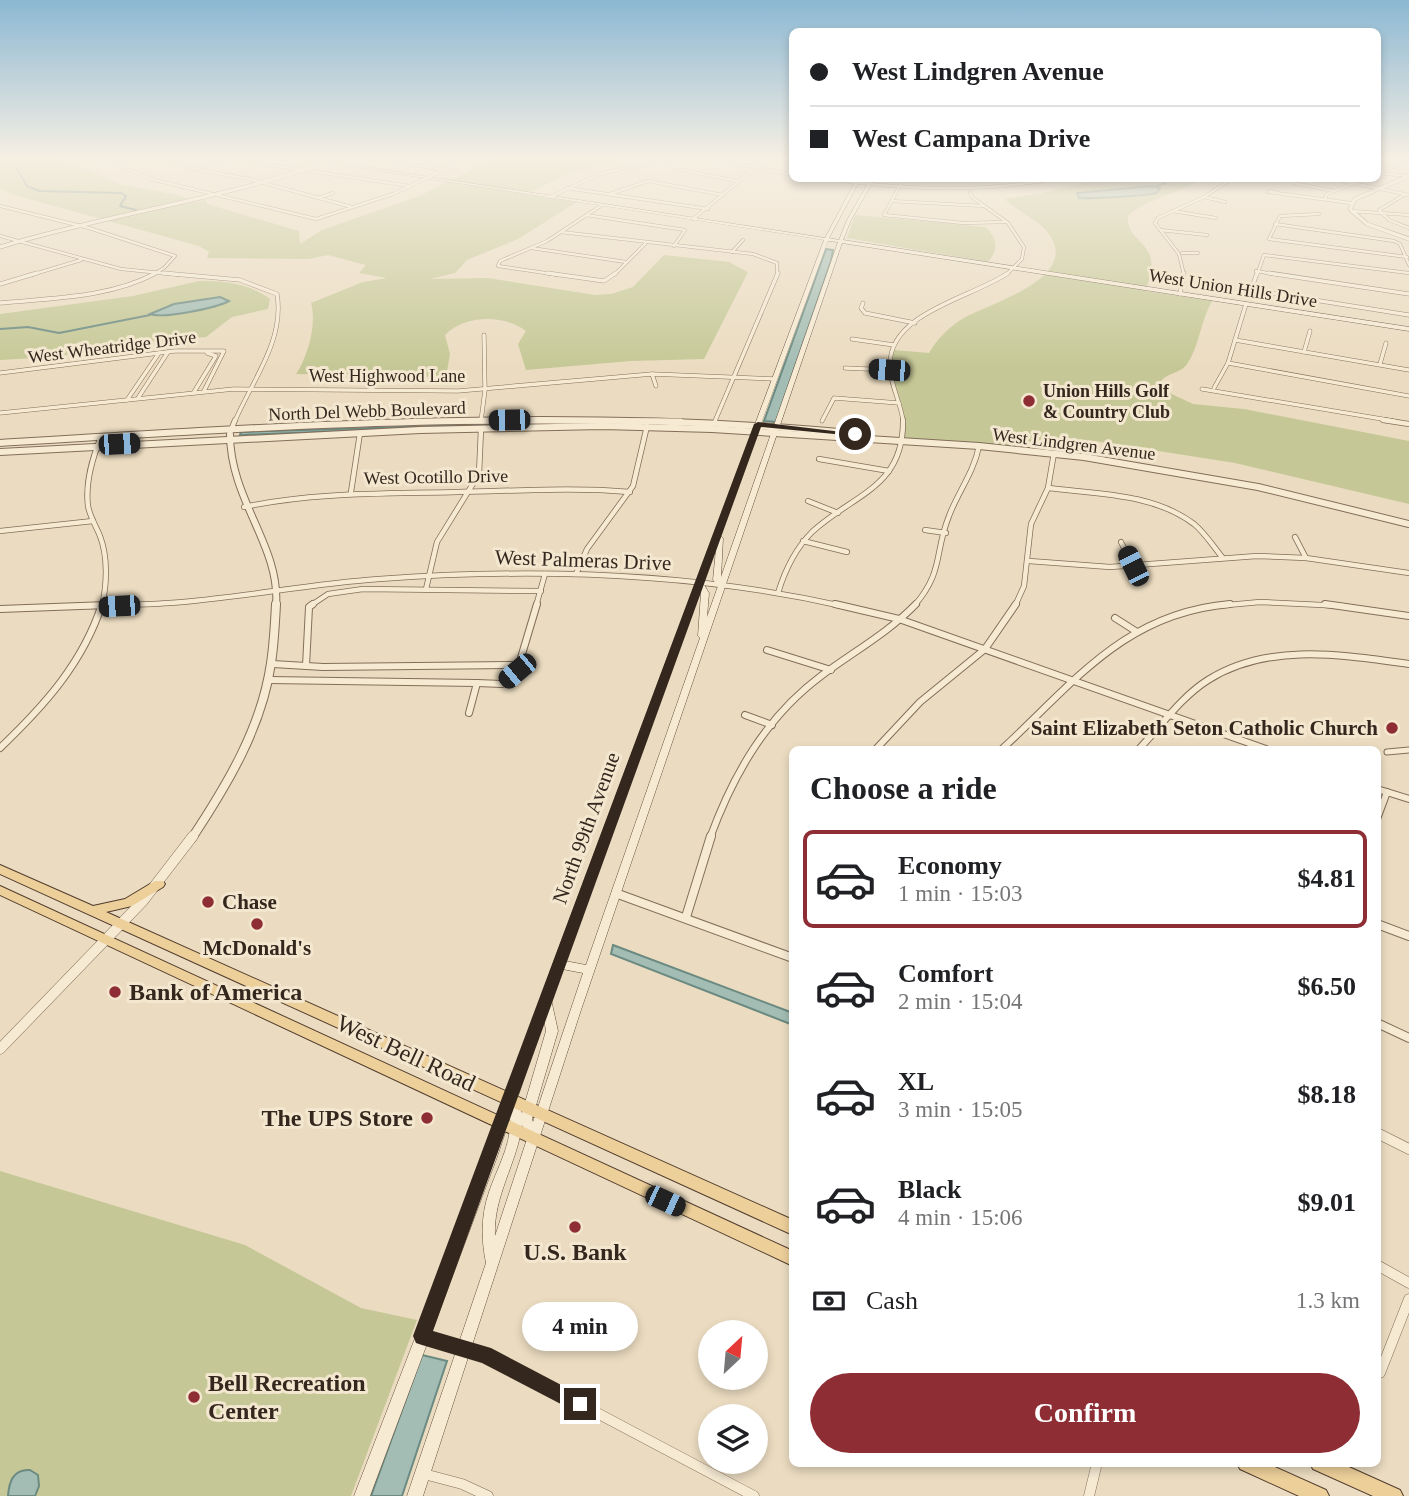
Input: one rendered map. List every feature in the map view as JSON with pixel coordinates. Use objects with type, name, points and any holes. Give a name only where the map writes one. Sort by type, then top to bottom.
[{"type":"main road","name":"West Union Hills Drive","points":[[745,227],[1409,329]]},
{"type":"main road","name":"North 99th Avenue","points":[[362,1496],[422,1336],[508,1128],[510,1099],[546,997],[833,227]]},
{"type":"main road","points":[[415,1496],[534,1139],[528,1126],[618,894],[848,227]]},
{"type":"main road","points":[[720,530],[717,580],[722,586]]},
{"type":"main road","points":[[700,584],[705,593],[702,645]]},
{"type":"main road","name":"West Bell Road","points":[[0,869],[789,1226]]},
{"type":"main road","points":[[89,910],[120,906],[159,884]]},
{"type":"main road","name":"West Bell Road","points":[[0,890],[789,1257]]},
{"type":"main road","points":[[558,964],[590,970]]},
{"type":"main road","points":[[247,1005],[264,988]]},
{"type":"main road","points":[[535,1111],[552,1031],[546,997]]},
{"type":"main road","points":[[492,1265],[487,1231],[508,1128]]},
{"type":"main road","points":[[1255,1467],[1320,1496]]},
{"type":"main road","points":[[1328,1467],[1394,1496]]},
{"type":"street","points":[[0,247],[74,227]]},
{"type":"street","points":[[0,303],[123,287],[172,264],[175,256],[80,227]]},
{"type":"street","points":[[568,227],[531,248],[500,261],[498,266],[604,281],[611,278],[645,244]]},
{"type":"street","points":[[663,227],[684,230],[674,246]]},
{"type":"street","points":[[778,593],[785,568],[803,541],[819,525],[873,489],[889,471],[900,440],[903,421],[889,370],[894,345],[915,323],[939,307],[985,289],[1014,268],[1024,245],[1011,227]]},
{"type":"street","points":[[1158,227],[1182,253],[1186,275],[1180,294]]},
{"type":"street","points":[[1274,227],[1269,239],[1407,257]]},
{"type":"street","points":[[1296,227],[1381,238],[1400,244],[1407,257],[1408,270],[1386,272],[1264,255],[1251,289],[1409,315]]},
{"type":"street","points":[[1374,227],[1409,238]]},
{"type":"street","points":[[1160,230],[1207,235]]},
{"type":"street","points":[[561,232],[645,244],[732,252],[770,258],[779,265],[779,271],[715,421]]},
{"type":"street","points":[[1381,238],[1393,234]]},
{"type":"street","points":[[1387,240],[1393,234]]},
{"type":"street","points":[[0,236],[121,270],[232,279],[266,287],[277,294],[280,301],[272,341],[230,434],[232,474],[264,549],[277,591],[277,642],[273,664],[251,732],[202,824],[159,884],[108,940],[0,1049]]},
{"type":"street","points":[[732,252],[743,240]]},
{"type":"street","points":[[531,248],[626,262]]},
{"type":"street","points":[[1182,253],[1198,253]]},
{"type":"street","points":[[0,284],[83,259]]},
{"type":"street","points":[[1256,271],[1409,294]]},
{"type":"street","points":[[65,288],[65,295]]},
{"type":"street","points":[[863,303],[861,308],[865,313],[915,323]]},
{"type":"street","points":[[1214,388],[1228,363],[1246,304]]},
{"type":"street","points":[[267,322],[277,321]]},
{"type":"street","points":[[1304,352],[1310,331]]},
{"type":"street","points":[[481,421],[485,390],[484,335]]},
{"type":"street","points":[[852,339],[894,345]]},
{"type":"street","points":[[1236,340],[1409,370]]},
{"type":"street","points":[[1380,365],[1386,343]]},
{"type":"street","name":"West Wheatridge Drive","points":[[0,375],[38,375],[158,355],[224,351],[223,358],[204,391]]},
{"type":"street","points":[[138,398],[168,354]]},
{"type":"street","name":"West Wheatridge Drive","points":[[168,354],[216,354],[194,392]]},
{"type":"street","points":[[127,400],[158,355]]},
{"type":"street","points":[[1228,363],[1409,396]]},
{"type":"street","points":[[845,368],[889,370]]},
{"type":"street","points":[[652,374],[656,386]]},
{"type":"street","name":"West Highwood Lane","points":[[0,413],[204,391],[249,389],[372,393],[485,390],[652,374],[775,379]]},
{"type":"street","points":[[1202,388],[1409,424]]},
{"type":"street","points":[[822,421],[834,398],[899,403]]},
{"type":"street","name":"North Del Webb Boulevard","points":[[0,452],[230,434],[481,421],[648,418],[715,421],[776,430]]},
{"type":"street","points":[[576,574],[587,549],[637,478],[647,426]]},
{"type":"street","name":"North Del Webb Boulevard","points":[[0,443],[102,437],[481,429],[647,426],[757,428]]},
{"type":"street","points":[[426,589],[437,542],[470,491],[481,466],[481,429]]},
{"type":"street","name":"West Lindgren Avenue","points":[[776,430],[1054,453],[1242,484],[1409,524]]},
{"type":"street","points":[[351,492],[360,433]]},
{"type":"street","points":[[0,748],[57,688],[92,633],[103,607],[107,574],[103,544],[87,498],[90,461],[102,437]]},
{"type":"street","points":[[686,917],[692,905],[714,822],[744,759],[810,685],[899,619],[926,593],[938,571],[949,514],[971,476],[979,446]]},
{"type":"street","points":[[879,746],[920,702],[985,649],[1014,609],[1024,586],[1029,561],[1031,524],[1048,488],[1054,453]]},
{"type":"street","points":[[819,460],[889,471]]},
{"type":"street","points":[[1240,494],[1242,484]]},
{"type":"street","name":"West Ocotillo Drive","points":[[244,507],[296,497],[351,492],[569,488],[629,492]]},
{"type":"street","points":[[1048,488],[1133,500],[1169,510],[1199,528],[1222,557]]},
{"type":"street","points":[[808,500],[838,513]]},
{"type":"street","points":[[0,531],[93,521]]},
{"type":"street","points":[[925,530],[946,533]]},
{"type":"street","points":[[1295,537],[1306,558]]},
{"type":"street","points":[[803,541],[847,552]]},
{"type":"street","points":[[1121,542],[1133,566]]},
{"type":"street","points":[[1029,561],[1078,566],[1133,566],[1222,557],[1306,558],[1409,573]]},
{"type":"street","points":[[269,680],[502,684],[519,665],[545,574]]},
{"type":"street","name":"West Palmeras Drive","points":[[0,609],[103,607],[431,575],[576,574],[722,586],[778,593],[899,619],[1258,746]]},
{"type":"street","points":[[444,590],[448,575]]},
{"type":"street","points":[[306,666],[309,607],[314,601],[328,594],[363,589],[541,591]]},
{"type":"street","points":[[1005,746],[1119,642],[1137,632],[1189,612],[1244,604],[1339,606],[1409,616]]},
{"type":"street","points":[[1115,618],[1137,632]]},
{"type":"street","points":[[767,650],[831,670]]},
{"type":"street","points":[[1142,746],[1208,680],[1229,668],[1290,654],[1352,656],[1409,664]]},
{"type":"street","points":[[273,664],[519,665]]},
{"type":"street","points":[[469,713],[477,683]]},
{"type":"street","points":[[745,715],[772,725]]},
{"type":"street","points":[[1387,752],[1409,750]]},
{"type":"street","points":[[1381,790],[1409,799]]},
{"type":"street","points":[[1381,808],[1387,792]]},
{"type":"street","points":[[618,894],[789,956]]},
{"type":"street","points":[[1381,926],[1409,936]]},
{"type":"street","points":[[1381,1025],[1409,1038]]},
{"type":"street","points":[[1381,1135],[1409,1149]]},
{"type":"street","points":[[1381,1267],[1409,1283]]},
{"type":"street","points":[[1381,1370],[1409,1299]]},
{"type":"street","points":[[422,1336],[495,1359],[754,1496]]},
{"type":"street","points":[[1089,1496],[1096,1467]]},
{"type":"street","points":[[422,1473],[462,1484],[488,1496]]},
{"type":"green space","points":[[129,227],[285,227],[299,231],[300,244],[331,227],[537,227],[518,239],[467,260],[455,273],[430,279],[488,278],[595,295],[611,294],[633,287],[664,255],[729,262],[748,272],[704,359],[631,361],[526,370],[518,344],[526,331],[507,322],[484,319],[473,320],[453,328],[445,335],[450,354],[446,377],[296,374],[310,340],[313,320],[311,303],[363,282],[387,278],[359,273],[366,265],[328,255],[309,259],[207,258],[209,252],[199,246]]},
{"type":"green space","points":[[851,227],[984,227],[993,236],[995,248],[988,262],[847,238]]},
{"type":"green space","points":[[1129,227],[1144,245],[1151,262],[1145,291],[1212,301],[1191,357],[1184,368],[1163,379],[1160,383],[1163,390],[1193,404],[1244,409],[1409,441],[1409,504],[1235,463],[1088,440],[1084,457],[900,440],[903,417],[889,367],[894,350],[929,353],[939,338],[957,322],[1039,280],[1050,268],[1056,255],[1053,241],[1043,228]]},
{"type":"green space","points":[[199,281],[227,282],[253,289],[270,299],[268,309],[232,317],[206,337],[146,342],[52,357],[0,360],[0,314],[133,296]]},
{"type":"green space","name":"Bell Recreation Center","points":[[0,1171],[245,1245],[361,1308],[417,1320],[351,1496],[0,1496]]},
{"type":"water","points":[[826,249],[833,250],[831,261],[776,422],[764,421]]},
{"type":"water","points":[[220,297],[229,301],[190,312],[150,314],[174,304]]},
{"type":"water","points":[[568,422],[750,425],[445,427],[240,435],[241,432]]},
{"type":"water","points":[[613,945],[789,1011],[789,1023],[611,954]]},
{"type":"water","points":[[422,1355],[447,1361],[402,1496],[371,1496]]},
{"type":"water","points":[[24,1470],[38,1475],[39,1486],[35,1496],[8,1496],[13,1477]]},
{"type":"waterway","points":[[0,329],[28,327],[59,333],[150,315]]},
{"type":"place","name":"Union Hills Golf & Country Club","points":[[1029,401]]},
{"type":"place","name":"Saint Elizabeth Seton Catholic Church","points":[[1392,728]]},
{"type":"place","name":"Chase","points":[[208,902]]},
{"type":"place","name":"McDonald's","points":[[257,924]]},
{"type":"place","name":"Bank of America","points":[[115,992]]},
{"type":"place","name":"The UPS Store","points":[[427,1118]]},
{"type":"place","name":"U.S. Bank","points":[[575,1227]]},
{"type":"place","name":"Bell Recreation Center","points":[[194,1397]]},
{"type":"route","points":[[580,1404],[485,1354],[422,1336],[491,1157],[558,964],[758,424],[855,434]]}]
